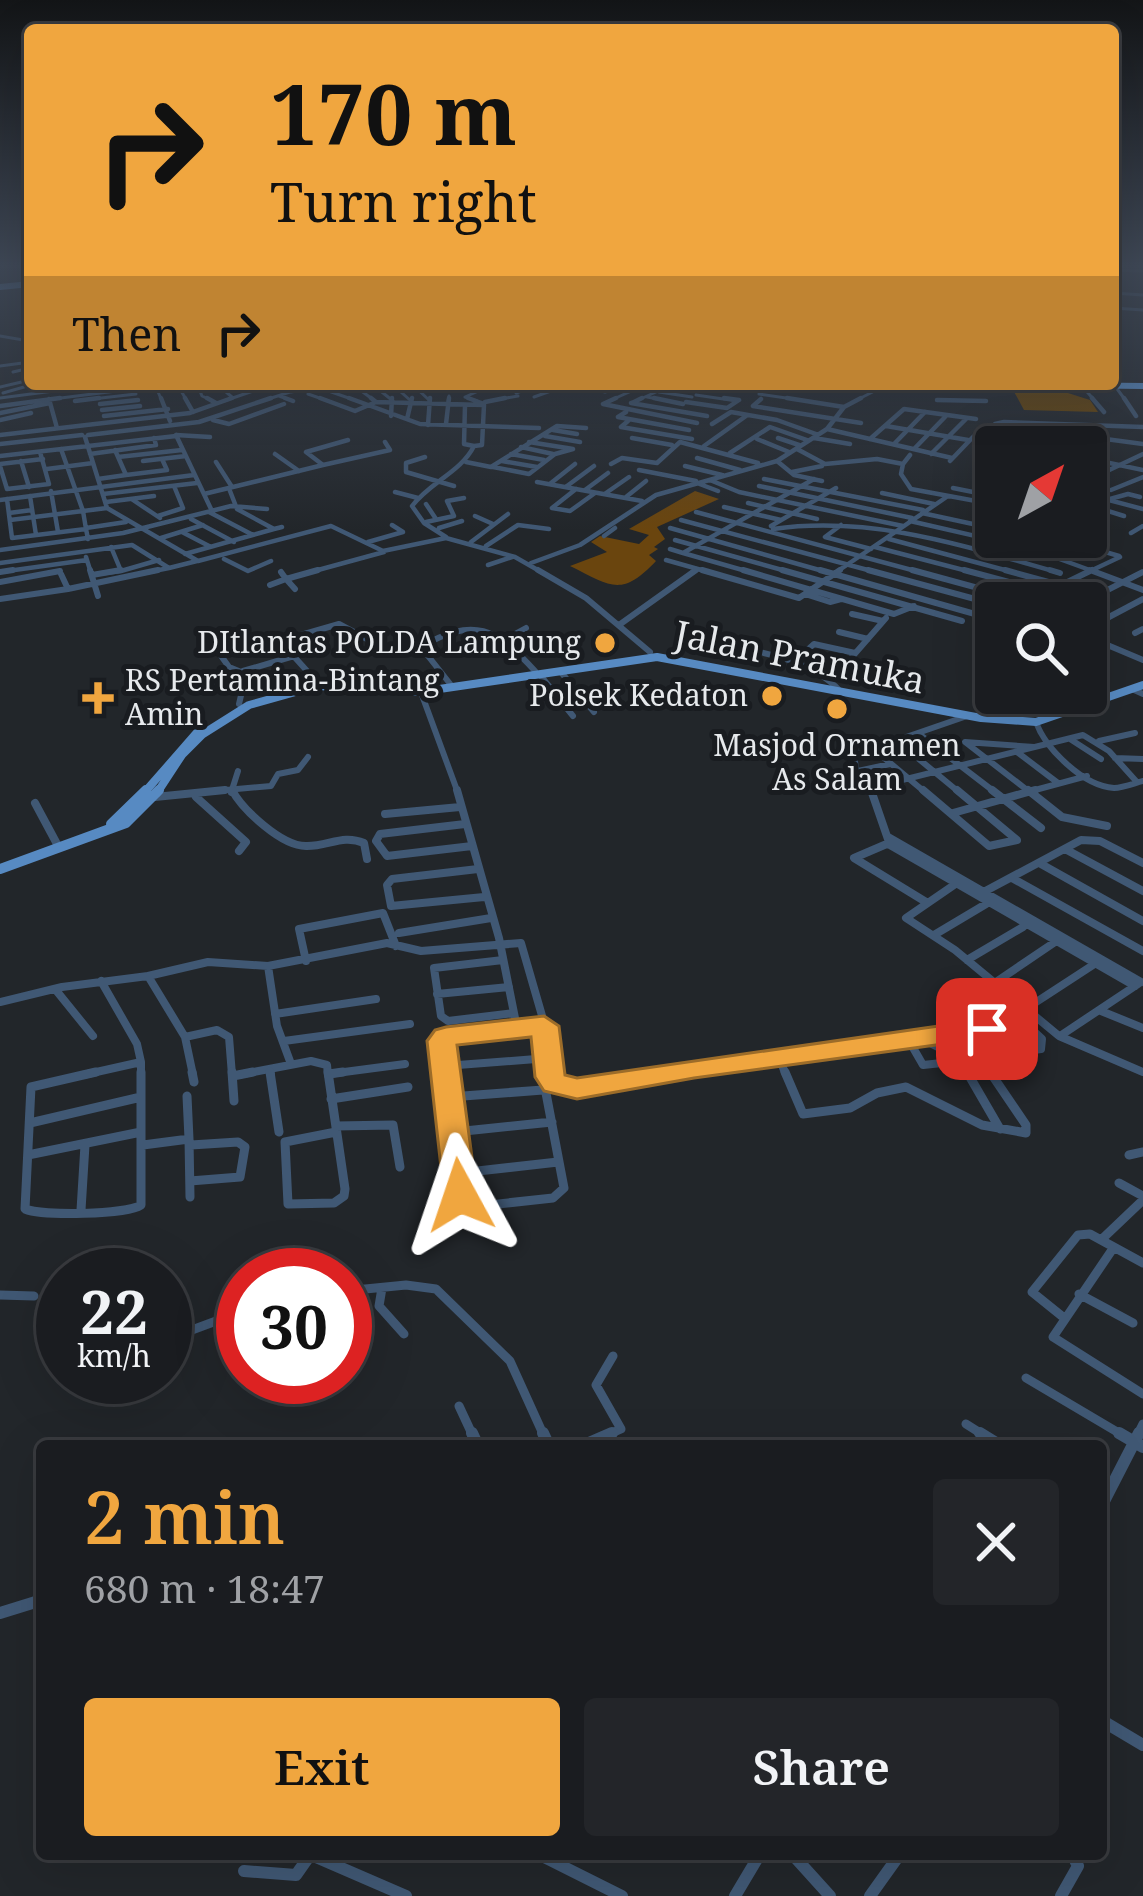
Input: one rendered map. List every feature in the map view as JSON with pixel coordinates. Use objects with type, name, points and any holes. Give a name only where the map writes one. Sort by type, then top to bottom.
[{"type":"main road","name":"Jalan Pramuka","points":[[538,673],[650,652],[1012,718],[1143,682]]},
{"type":"main road","name":"Jalan Pramuka","points":[[0,866],[116,828],[155,797],[195,741],[249,705],[323,685],[419,690],[648,656],[748,670]]},
{"type":"main road","name":"Jalan Pramuka","points":[[0,866],[120,818],[145,795],[188,738],[239,704],[317,682],[419,690],[518,676]]},
{"type":"main road","name":"Jalan Pramuka","points":[[837,686],[964,715],[1036,722],[1143,682]]},
{"type":"street","points":[[13,372],[24,371]]},
{"type":"street","points":[[0,401],[24,375]]},
{"type":"street","points":[[0,401],[24,387],[17,382]]},
{"type":"street","points":[[31,390],[35,392]]},
{"type":"street","points":[[0,401],[44,390]]},
{"type":"street","points":[[100,390],[102,407]]},
{"type":"street","points":[[0,435],[82,425],[102,407],[138,400],[149,390]]},
{"type":"street","points":[[158,390],[210,511],[271,544]]},
{"type":"street","points":[[177,390],[193,412]]},
{"type":"street","points":[[200,390],[217,404]]},
{"type":"street","points":[[220,390],[233,398]]},
{"type":"street","points":[[12,417],[71,393],[102,407],[193,412],[244,390]]},
{"type":"street","points":[[256,390],[293,401]]},
{"type":"street","points":[[0,445],[213,420],[298,390]]},
{"type":"street","points":[[325,390],[428,425],[539,428]]},
{"type":"street","points":[[360,390],[374,400]]},
{"type":"street","points":[[379,390],[393,402]]},
{"type":"street","points":[[399,390],[412,402]]},
{"type":"street","points":[[422,390],[428,394],[428,425]]},
{"type":"street","points":[[481,390],[464,398],[484,404]]},
{"type":"street","points":[[354,401],[448,399],[484,404],[529,390]]},
{"type":"street","points":[[534,397],[553,390]]},
{"type":"street","points":[[632,390],[603,404],[697,423]]},
{"type":"street","points":[[762,390],[759,394],[844,407]]},
{"type":"street","points":[[604,536],[644,502],[777,460],[827,429],[844,407],[877,390]]},
{"type":"street","points":[[937,400],[986,403],[982,390]]},
{"type":"street","points":[[1085,390],[1104,412]]},
{"type":"street","points":[[1117,390],[1134,413],[1143,407]]},
{"type":"street","points":[[619,409],[657,391],[739,400],[730,408],[708,406],[693,395],[645,397]]},
{"type":"street","points":[[71,393],[112,524]]},
{"type":"street","points":[[342,397],[365,393]]},
{"type":"street","points":[[308,394],[355,411],[374,400]]},
{"type":"street","points":[[646,431],[693,395]]},
{"type":"street","points":[[171,426],[204,421],[276,397]]},
{"type":"street","points":[[708,406],[719,397]]},
{"type":"street","points":[[446,424],[448,399]]},
{"type":"street","points":[[761,399],[753,406],[861,422]]},
{"type":"street","points":[[0,401],[50,400]]},
{"type":"street","points":[[50,400],[57,428]]},
{"type":"street","points":[[102,407],[138,400],[169,412]]},
{"type":"street","points":[[102,407],[138,400]]},
{"type":"street","points":[[0,401],[30,410]]},
{"type":"street","points":[[0,401],[16,433]]},
{"type":"street","points":[[392,416],[393,402]]},
{"type":"street","points":[[407,419],[412,402]]},
{"type":"street","points":[[631,403],[707,416]]},
{"type":"street","points":[[185,404],[203,408]]},
{"type":"street","points":[[256,404],[271,409]]},
{"type":"street","points":[[213,420],[228,424],[284,404]]},
{"type":"street","points":[[464,404],[464,444],[474,446],[482,445],[484,404]]},
{"type":"street","points":[[1125,404],[1143,407]]},
{"type":"street","points":[[808,415],[817,406]]},
{"type":"street","points":[[689,430],[719,407]]},
{"type":"street","points":[[869,440],[904,409],[976,418]]},
{"type":"street","points":[[30,410],[35,431]]},
{"type":"street","points":[[627,411],[618,417],[701,433],[675,444],[632,438]]},
{"type":"street","points":[[848,433],[872,411]]},
{"type":"street","points":[[712,424],[729,412],[778,419],[813,438]]},
{"type":"street","points":[[892,445],[926,412]]},
{"type":"street","points":[[703,446],[747,415]]},
{"type":"street","points":[[945,417],[901,474],[909,488],[979,501],[988,495],[953,488]]},
{"type":"street","points":[[931,454],[967,418]]},
{"type":"street","points":[[527,441],[572,449],[555,454],[528,474],[492,472],[527,441],[577,419]]},
{"type":"street","points":[[995,426],[1011,419],[1143,427]]},
{"type":"street","points":[[629,420],[622,427],[691,441],[761,464]]},
{"type":"street","points":[[1021,422],[1023,426]]},
{"type":"street","points":[[885,426],[973,439]]},
{"type":"street","points":[[729,454],[770,427],[850,444]]},
{"type":"street","points":[[554,428],[586,428]]},
{"type":"street","points":[[554,428],[577,434]]},
{"type":"street","points":[[731,428],[795,449]]},
{"type":"street","points":[[827,429],[892,445],[910,457]]},
{"type":"street","points":[[89,450],[141,458],[176,435],[210,437]]},
{"type":"street","points":[[544,436],[580,442]]},
{"type":"street","points":[[778,438],[825,464],[931,454],[951,460],[973,439]]},
{"type":"street","points":[[323,465],[306,451],[348,440]]},
{"type":"street","points":[[635,450],[647,441]]},
{"type":"street","points":[[204,494],[390,450],[385,442]]},
{"type":"street","points":[[1107,443],[1143,444]]},
{"type":"street","points":[[604,455],[655,463],[675,444]]},
{"type":"street","points":[[446,538],[447,534],[424,523],[412,506],[436,480],[466,462],[474,446]]},
{"type":"street","points":[[519,447],[555,454]]},
{"type":"street","points":[[0,464],[61,449],[184,453]]},
{"type":"street","points":[[61,449],[82,511],[84,551],[98,596]]},
{"type":"street","points":[[117,454],[158,449]]},
{"type":"street","points":[[158,449],[183,508],[158,516]]},
{"type":"street","points":[[878,450],[878,459]]},
{"type":"street","points":[[117,454],[126,476],[151,485]]},
{"type":"street","points":[[274,454],[301,472]]},
{"type":"street","points":[[510,454],[547,460]]},
{"type":"street","points":[[1107,476],[1143,454]]},
{"type":"street","points":[[0,464],[41,455]]},
{"type":"street","points":[[41,455],[58,532]]},
{"type":"street","points":[[425,457],[406,463],[410,468],[406,472],[454,486]]},
{"type":"street","points":[[141,458],[158,506],[146,510]]},
{"type":"street","points":[[611,464],[620,458]]},
{"type":"street","points":[[697,458],[741,470]]},
{"type":"street","points":[[682,553],[818,480],[789,471],[777,460]]},
{"type":"street","points":[[21,461],[29,487]]},
{"type":"street","points":[[501,461],[537,467]]},
{"type":"street","points":[[185,554],[278,528],[236,506],[217,462]]},
{"type":"street","points":[[466,462],[494,467]]},
{"type":"street","points":[[1107,462],[1143,473]]},
{"type":"street","points":[[47,469],[93,463]]},
{"type":"street","points":[[0,464],[4,490],[49,484]]},
{"type":"street","points":[[550,484],[575,464]]},
{"type":"street","points":[[566,487],[594,466]]},
{"type":"street","points":[[685,466],[724,475]]},
{"type":"street","points":[[760,482],[822,466]]},
{"type":"street","points":[[639,470],[718,491]]},
{"type":"street","points":[[596,493],[572,511],[552,508],[608,473]]},
{"type":"street","points":[[1111,490],[1143,473]]},
{"type":"street","points":[[105,497],[194,475]]},
{"type":"street","points":[[9,516],[82,511],[126,476]]},
{"type":"street","points":[[605,494],[629,477]]},
{"type":"street","points":[[132,499],[170,478],[198,483]]},
{"type":"street","points":[[708,480],[777,500],[975,538]]},
{"type":"street","points":[[604,507],[646,481]]},
{"type":"street","points":[[537,482],[644,502]]},
{"type":"street","points":[[760,482],[833,490],[975,524]]},
{"type":"street","points":[[760,482],[848,505],[928,537],[975,548]]},
{"type":"street","points":[[15,548],[4,499],[76,490],[132,499],[170,524]]},
{"type":"street","points":[[769,529],[833,490]]},
{"type":"street","points":[[395,492],[418,499]]},
{"type":"street","points":[[882,493],[936,504]]},
{"type":"street","points":[[1109,500],[1128,494],[1142,497]]},
{"type":"street","points":[[30,496],[36,535]]},
{"type":"street","points":[[665,560],[791,597],[837,573],[948,496]]},
{"type":"street","points":[[105,497],[130,522],[198,561]]},
{"type":"street","points":[[1124,503],[1142,497]]},
{"type":"street","points":[[424,523],[454,516],[447,501],[464,498]]},
{"type":"street","points":[[848,505],[862,498]]},
{"type":"street","points":[[1109,500],[1141,508]]},
{"type":"street","points":[[748,503],[840,524]]},
{"type":"street","points":[[0,550],[145,531],[236,506],[254,504],[267,509]]},
{"type":"street","points":[[426,504],[436,519]]},
{"type":"street","points":[[724,508],[795,524]]},
{"type":"street","points":[[1116,521],[1141,508]]},
{"type":"street","points":[[1107,511],[1124,516]]},
{"type":"street","points":[[696,512],[974,586]]},
{"type":"street","points":[[470,542],[508,514]]},
{"type":"street","points":[[190,518],[234,542]]},
{"type":"street","points":[[478,518],[493,524]]},
{"type":"street","points":[[681,520],[975,599]]},
{"type":"street","points":[[437,529],[462,521]]},
{"type":"street","points":[[0,539],[130,522]]},
{"type":"street","points":[[619,626],[698,569],[769,529],[795,524],[906,525]]},
{"type":"street","points":[[840,524],[825,537],[1008,582]]},
{"type":"street","points":[[159,538],[203,525]]},
{"type":"street","points":[[366,543],[402,532],[392,525]]},
{"type":"street","points":[[485,546],[518,525],[549,529]]},
{"type":"street","points":[[0,599],[223,558],[331,526],[385,551]]},
{"type":"street","points":[[848,543],[870,526]]},
{"type":"street","points":[[1143,526],[1131,533],[1143,538]]},
{"type":"street","points":[[530,563],[615,528]]},
{"type":"street","points":[[670,528],[975,613]]},
{"type":"street","points":[[182,532],[210,546]]},
{"type":"street","points":[[270,585],[284,576],[385,551],[446,538],[470,542],[530,563],[650,652]]},
{"type":"street","points":[[887,538],[1049,582]]},
{"type":"street","points":[[675,540],[962,621]]},
{"type":"street","points":[[0,562],[132,545],[170,568]]},
{"type":"street","points":[[111,547],[121,571]]},
{"type":"street","points":[[670,549],[898,615],[914,606]]},
{"type":"street","points":[[143,551],[146,564]]},
{"type":"street","points":[[1071,582],[1120,557],[1107,553]]},
{"type":"street","points":[[558,554],[570,561]]},
{"type":"street","points":[[488,565],[513,556]]},
{"type":"street","points":[[223,558],[248,571],[271,561]]},
{"type":"street","points":[[937,613],[1007,558]]},
{"type":"street","points":[[1015,558],[1060,573]]},
{"type":"street","points":[[1055,558],[1143,590]]},
{"type":"street","points":[[1061,560],[1065,558]]},
{"type":"street","points":[[0,572],[87,560]]},
{"type":"street","points":[[92,575],[159,560]]},
{"type":"street","points":[[58,564],[68,589]]},
{"type":"street","points":[[1107,591],[1143,572]]},
{"type":"street","points":[[153,573],[159,579]]},
{"type":"street","points":[[0,582],[61,574]]},
{"type":"street","points":[[284,576],[295,590]]},
{"type":"street","points":[[37,577],[41,593]]},
{"type":"street","points":[[1107,618],[1143,599]]},
{"type":"street","points":[[700,640],[793,664],[837,686],[855,653],[885,619],[852,614]]},
{"type":"street","points":[[317,682],[280,640],[339,624],[367,639]]},
{"type":"street","points":[[451,685],[422,645],[462,628],[506,639],[516,645],[573,716]]},
{"type":"street","points":[[506,639],[526,628]]},
{"type":"street","points":[[839,632],[868,639]]},
{"type":"street","points":[[516,645],[561,638]]},
{"type":"street","points":[[793,664],[814,644],[855,653]]},
{"type":"street","points":[[1107,644],[1143,660]]},
{"type":"street","points":[[1127,652],[1143,646]]},
{"type":"street","points":[[219,653],[248,680],[239,704]]},
{"type":"street","points":[[241,671],[294,656]]},
{"type":"street","points":[[560,670],[594,712]]},
{"type":"street","points":[[1132,689],[1143,694]]},
{"type":"street","points":[[419,690],[446,754],[500,946],[503,960],[508,987],[514,1015],[444,1021],[435,967],[503,960]]},
{"type":"street","points":[[964,715],[855,753],[855,771],[890,840],[986,904],[1138,986]]},
{"type":"street","points":[[1036,722],[1040,746]]},
{"type":"street","points":[[918,733],[1041,828]]},
{"type":"street","points":[[868,790],[1085,734],[1139,781]]},
{"type":"street","points":[[1098,741],[1135,734]]},
{"type":"street","points":[[1069,739],[1101,759]]},
{"type":"street","points":[[871,747],[988,846],[1017,840],[896,740]]},
{"type":"street","points":[[1107,826],[1062,817],[965,742],[1040,746],[1113,788],[1139,781]]},
{"type":"street","points":[[1015,752],[1059,783]]},
{"type":"street","points":[[155,797],[231,793],[274,785],[278,774],[298,770],[308,758]]},
{"type":"street","points":[[1114,758],[1143,759]]},
{"type":"street","points":[[855,771],[891,764]]},
{"type":"street","points":[[231,793],[238,771]]},
{"type":"street","points":[[952,813],[1088,776]]},
{"type":"street","points":[[231,793],[297,845],[355,838],[364,842],[368,860]]},
{"type":"street","points":[[195,796],[220,823],[247,842],[239,851]]},
{"type":"street","points":[[35,803],[57,844]]},
{"type":"street","points":[[386,814],[460,807]]},
{"type":"street","points":[[465,824],[386,833],[376,841],[387,856],[472,845]]},
{"type":"street","points":[[978,895],[1064,849],[1093,839],[1143,863]]},
{"type":"street","points":[[890,840],[1138,986]]},
{"type":"street","points":[[890,840],[854,858],[926,902]]},
{"type":"street","points":[[1064,849],[1143,891]]},
{"type":"street","points":[[1040,863],[1143,921]]},
{"type":"street","points":[[478,869],[390,880],[392,906],[484,897]]},
{"type":"street","points":[[1011,877],[1143,951]]},
{"type":"street","points":[[954,885],[907,918],[967,960],[1059,1036],[1143,1072]]},
{"type":"street","points":[[934,935],[986,904]]},
{"type":"street","points":[[306,961],[299,929],[383,913],[396,947]]},
{"type":"street","points":[[399,933],[491,918]]},
{"type":"street","points":[[967,960],[1024,926]]},
{"type":"street","points":[[992,984],[1057,940]]},
{"type":"street","points":[[0,1002],[208,962],[268,966],[382,944],[421,951],[525,945],[550,1077],[562,1087],[913,1038],[1026,1024],[1044,1045],[923,1065],[913,1038]]},
{"type":"street","points":[[1024,1010],[1093,965]]},
{"type":"street","points":[[268,966],[275,1014],[291,1064]]},
{"type":"street","points":[[148,976],[185,1037],[194,1082]]},
{"type":"street","points":[[101,981],[141,1062],[138,1208],[119,1215],[81,1210],[47,1216],[25,1209],[29,1090],[33,1085],[141,1062]]},
{"type":"street","points":[[1059,1036],[1138,986]]},
{"type":"street","points":[[437,994],[508,987]]},
{"type":"street","points":[[55,988],[93,1036]]},
{"type":"street","points":[[275,1014],[376,999]]},
{"type":"street","points":[[1099,1010],[1143,1028]]},
{"type":"street","points":[[284,1041],[410,1024]]},
{"type":"street","points":[[539,1027],[536,1059],[564,1188],[559,1195],[476,1207],[463,1204],[442,1041],[539,1027]]},
{"type":"street","points":[[185,1037],[212,1030],[226,1033],[234,1101]]},
{"type":"street","points":[[779,1058],[803,1114],[850,1108],[877,1093],[906,1087],[974,1122],[1020,1136],[1026,1133],[1026,1125],[996,1077],[913,1038]]},
{"type":"street","points":[[446,1066],[536,1059]]},
{"type":"street","points":[[233,1076],[320,1060],[327,1065],[329,1074],[331,1099],[336,1129],[344,1196],[334,1203],[289,1204],[284,1142],[336,1129],[393,1125],[400,1166]]},
{"type":"street","points":[[964,1060],[1000,1129]]},
{"type":"street","points":[[329,1074],[405,1064]]},
{"type":"street","points":[[270,1069],[279,1132]]},
{"type":"street","points":[[331,1099],[408,1087]]},
{"type":"street","points":[[450,1097],[543,1090]]},
{"type":"street","points":[[187,1096],[190,1197]]},
{"type":"street","points":[[30,1123],[141,1097]]},
{"type":"street","points":[[455,1132],[552,1122]]},
{"type":"street","points":[[28,1155],[142,1139],[238,1142],[245,1148],[240,1177],[190,1181]]},
{"type":"street","points":[[81,1210],[85,1145]]},
{"type":"street","points":[[1129,1154],[1143,1152]]},
{"type":"street","points":[[460,1173],[558,1162]]},
{"type":"street","points":[[1101,1240],[1143,1198],[1118,1183]]},
{"type":"street","points":[[1063,1317],[1033,1296],[1078,1235],[1101,1240],[1143,1263]]},
{"type":"street","points":[[1114,1247],[1053,1333],[1056,1342],[1143,1394]]},
{"type":"street","points":[[372,1289],[406,1285],[436,1289],[510,1361],[546,1440]]},
{"type":"street","points":[[382,1288],[379,1306],[404,1334]]},
{"type":"street","points":[[1079,1294],[1133,1323]]},
{"type":"street","points":[[0,1295],[34,1296]]},
{"type":"street","points":[[595,1440],[621,1429],[596,1385],[613,1356]]},
{"type":"street","points":[[1026,1378],[1139,1445]]},
{"type":"street","points":[[459,1406],[475,1440]]},
{"type":"street","points":[[966,1424],[991,1440]]},
{"type":"street","points":[[1107,1497],[1139,1445],[1143,1424]]},
{"type":"street","points":[[0,1613],[36,1602]]},
{"type":"street","points":[[1107,1723],[1141,1741]]},
{"type":"street","points":[[244,1871],[296,1875],[306,1860]]},
{"type":"street","points":[[324,1860],[406,1896]]},
{"type":"street","points":[[550,1860],[622,1896]]},
{"type":"street","points":[[735,1896],[756,1860]]},
{"type":"street","points":[[797,1860],[830,1896]]},
{"type":"street","points":[[870,1896],[896,1860]]},
{"type":"street","points":[[1060,1896],[1078,1866],[1075,1860]]},
{"type":"shaded area","points":[[1013,390],[1058,390],[1090,400],[1098,412],[1024,410]]},
{"type":"shaded area","points":[[695,491],[719,499],[657,527],[665,539],[649,555],[656,561],[634,580],[615,585],[570,566],[607,552],[591,542],[600,536],[639,544],[649,535],[629,529]]},
{"type":"place","name":"DItlantas POLDA Lampung","points":[[605,643]]},
{"type":"place","name":"Polsek Kedaton","points":[[772,696]]},
{"type":"place","name":"RS Pertamina-Bintang Amin","points":[[98,698]]},
{"type":"place","name":"Masjod Ornamen As Salam","points":[[837,709]]},
{"type":"route","points":[[460,1195],[442,1041],[452,1035],[544,1026],[550,1077],[554,1084],[577,1088],[694,1067],[987,1029]]}]
